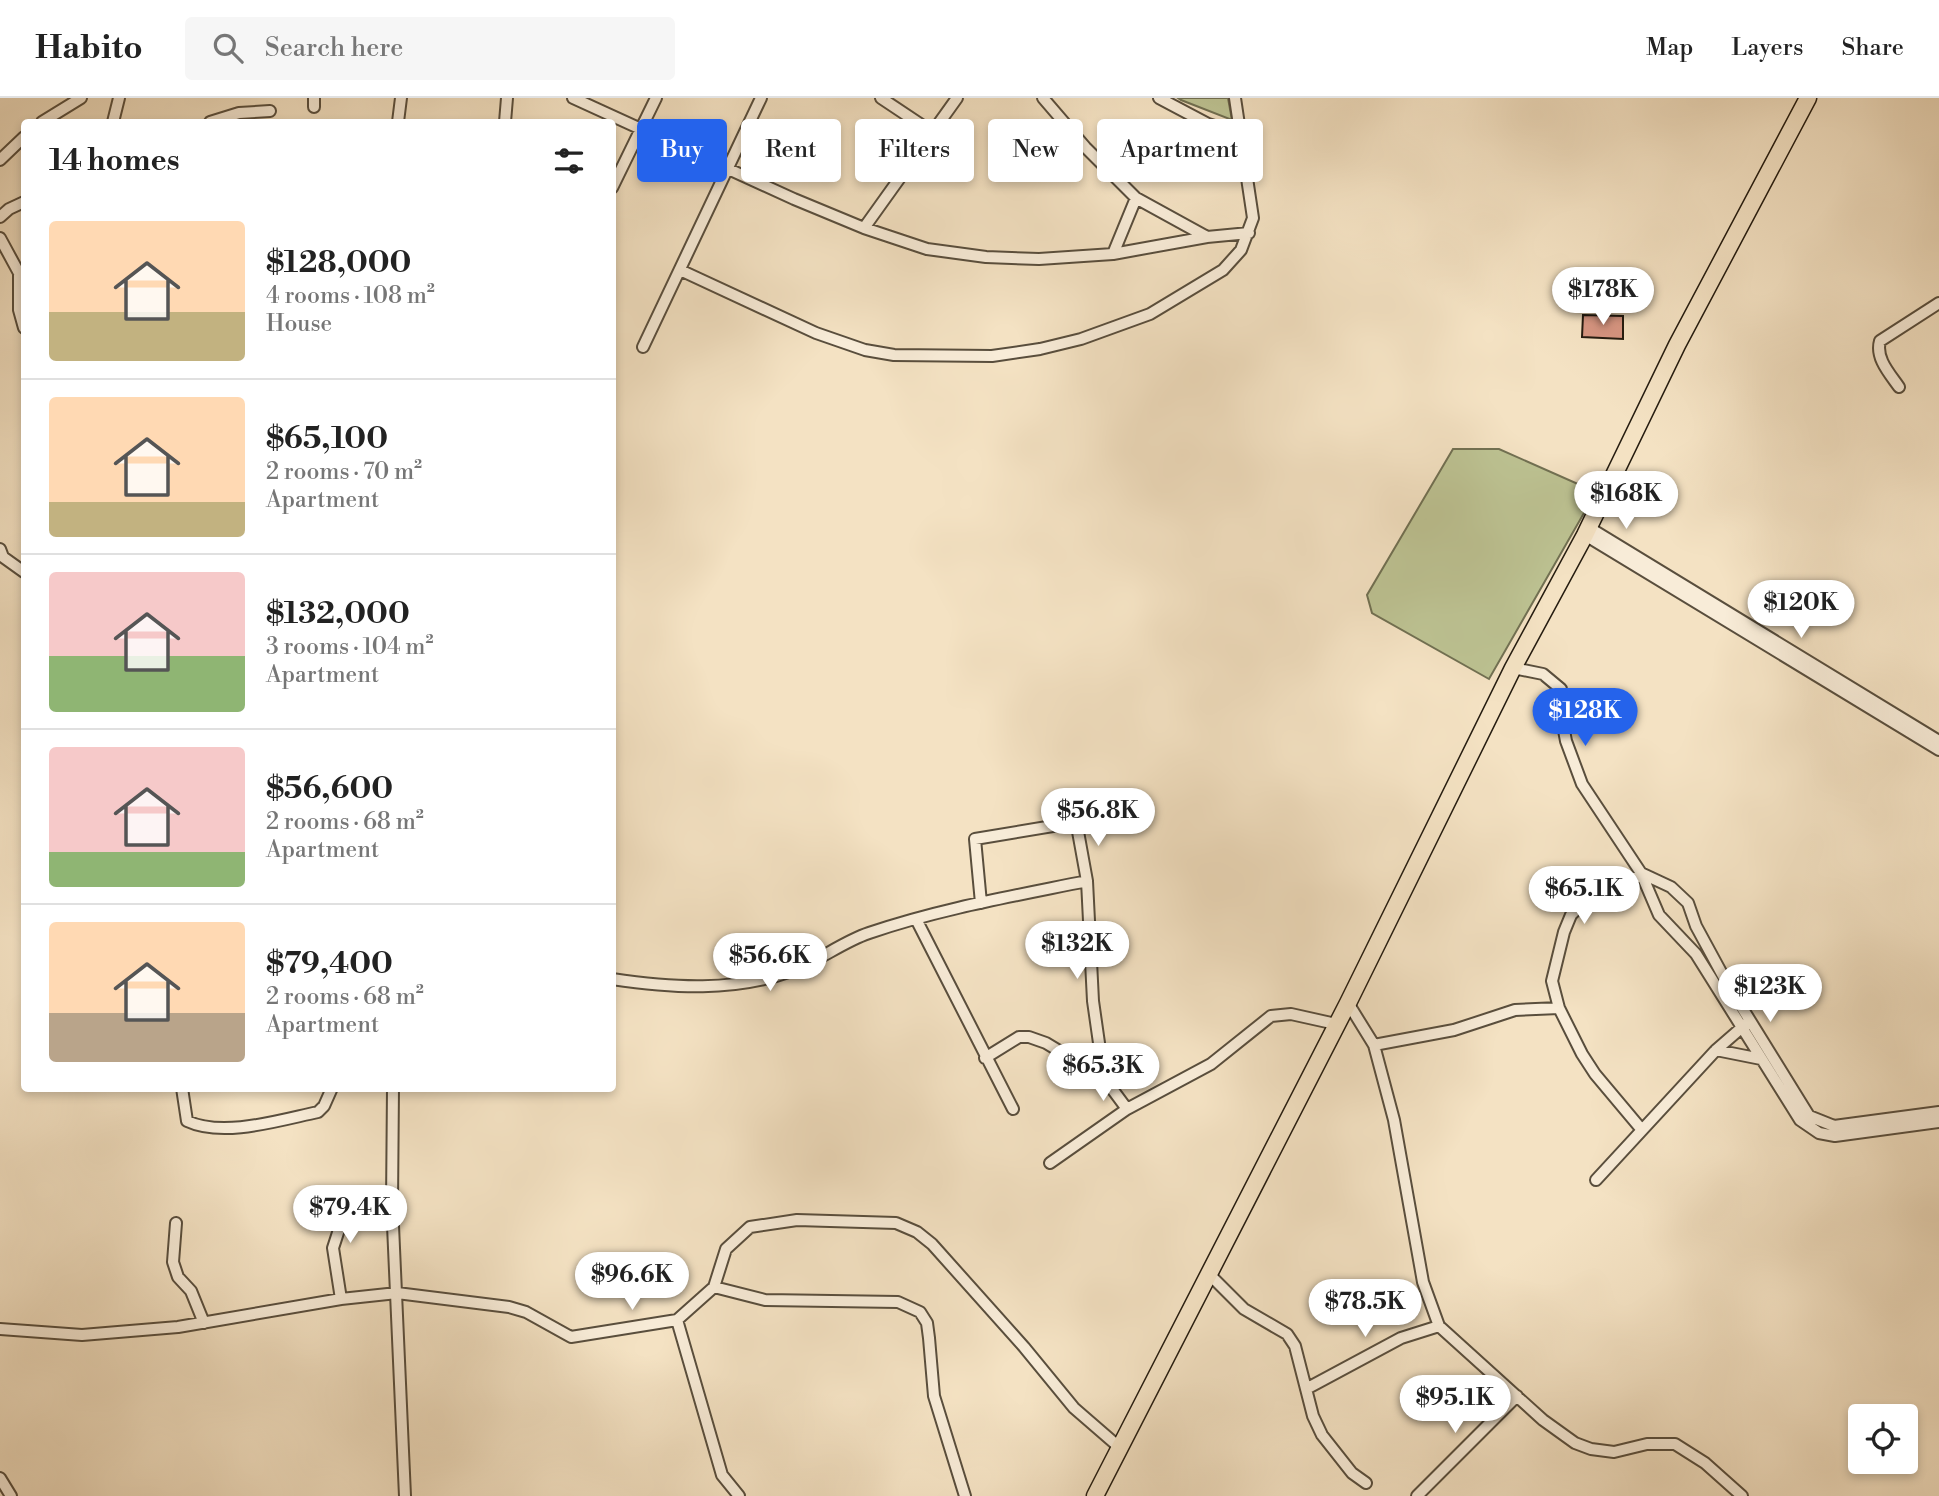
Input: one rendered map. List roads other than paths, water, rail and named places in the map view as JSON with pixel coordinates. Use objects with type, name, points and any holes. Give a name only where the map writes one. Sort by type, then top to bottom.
[{"type":"highway","points":[[1095,1496],[1348,1003],[1513,668],[1586,531],[1677,345],[1808,98]]},
{"type":"street","points":[[47,119],[81,98]]},
{"type":"street","points":[[114,119],[119,98]]},
{"type":"street","points":[[398,119],[401,98]]},
{"type":"street","points":[[505,119],[507,98]]},
{"type":"street","points":[[573,98],[637,127]]},
{"type":"street","points":[[646,119],[656,98]]},
{"type":"street","points":[[727,165],[761,98]]},
{"type":"street","points":[[881,98],[912,119]]},
{"type":"street","points":[[942,119],[957,98]]},
{"type":"street","points":[[1043,98],[1086,148],[1136,198],[1207,237]]},
{"type":"street","points":[[1159,98],[1199,119]]},
{"type":"street","points":[[1236,98],[1238,119]]},
{"type":"street","points":[[220,119],[239,113],[271,111]]},
{"type":"street","points":[[616,180],[637,137]]},
{"type":"street","points":[[0,160],[21,139]]},
{"type":"street","points":[[727,167],[864,228],[927,249],[986,257],[1040,259],[1113,254],[1207,237],[1249,233]]},
{"type":"street","points":[[643,347],[719,182]]},
{"type":"street","points":[[864,228],[897,182]]},
{"type":"street","points":[[680,270],[765,311],[865,350],[894,355],[992,356],[1040,349],[1081,339],[1150,314],[1223,270],[1241,250],[1249,233],[1253,218],[1247,182]]},
{"type":"street","points":[[1113,254],[1136,198]]},
{"type":"street","points":[[0,217],[21,203]]},
{"type":"street","points":[[0,237],[19,273],[21,317]]},
{"type":"street","points":[[1899,387],[1882,362],[1878,346],[1880,341],[1939,303]]},
{"type":"street","points":[[1586,531],[1939,741]]},
{"type":"street","points":[[1586,531],[1939,750]]},
{"type":"street","points":[[0,549],[3,557],[21,570]]},
{"type":"street","points":[[1513,668],[1543,674],[1561,689],[1560,709],[1566,741],[1582,784],[1641,873],[1658,915],[1702,963],[1746,1024],[1804,1118]]},
{"type":"street","points":[[981,903],[975,839],[1071,824],[1079,831],[1087,881],[1093,1001],[1104,1078]]},
{"type":"street","points":[[1641,873],[1680,894],[1688,903],[1696,926],[1761,1059],[1804,1118],[1819,1133],[1939,1112]]},
{"type":"street","points":[[1641,873],[1617,893],[1577,909],[1571,915],[1561,941],[1552,981],[1559,1008],[1581,1054],[1642,1130]]},
{"type":"street","points":[[616,979],[692,987],[725,987],[793,970],[866,933],[981,903],[1087,881]]},
{"type":"street","points":[[916,919],[1013,1109]]},
{"type":"street","points":[[1681,937],[1696,926]]},
{"type":"street","points":[[1348,1003],[1374,1045],[1394,1120],[1423,1282],[1439,1326],[1560,1433],[1575,1443],[1591,1449],[1614,1451],[1647,1444],[1675,1444],[1705,1463],[1742,1496]]},
{"type":"street","points":[[1374,1045],[1454,1030],[1514,1010],[1559,1008]]},
{"type":"street","points":[[1050,1163],[1127,1110],[1210,1064],[1271,1016],[1291,1014],[1336,1024]]},
{"type":"street","points":[[1596,1180],[1716,1050],[1746,1024]]},
{"type":"street","points":[[985,1058],[1019,1037],[1029,1037],[1104,1078],[1127,1110]]},
{"type":"street","points":[[1716,1050],[1761,1059]]},
{"type":"street","points":[[183,1092],[187,1121],[205,1128],[233,1129],[318,1112],[330,1092]]},
{"type":"street","points":[[393,1092],[392,1203],[405,1496]]},
{"type":"street","points":[[1834,1131],[1939,1122]]},
{"type":"street","points":[[341,1299],[333,1248],[346,1208],[347,1194]]},
{"type":"street","points":[[0,1329],[82,1335],[204,1323],[341,1299],[397,1293],[526,1311],[571,1337],[677,1320],[714,1287],[726,1249],[750,1227],[797,1220],[896,1223],[917,1232],[932,1244],[1024,1347],[1074,1408],[1119,1447]]},
{"type":"street","points":[[176,1223],[173,1262],[178,1277],[191,1291],[204,1323]]},
{"type":"street","points":[[1209,1274],[1244,1309],[1287,1334],[1295,1346],[1313,1416],[1322,1435],[1352,1473],[1366,1483]]},
{"type":"street","points":[[714,1287],[765,1300],[898,1302],[920,1312],[927,1323],[934,1396],[962,1495]]},
{"type":"street","points":[[677,1320],[722,1475],[739,1496]]},
{"type":"street","points":[[1306,1389],[1401,1338],[1439,1326]]},
{"type":"street","points":[[1417,1496],[1517,1396]]},
{"type":"street","points":[[0,1478],[11,1496]]}]
